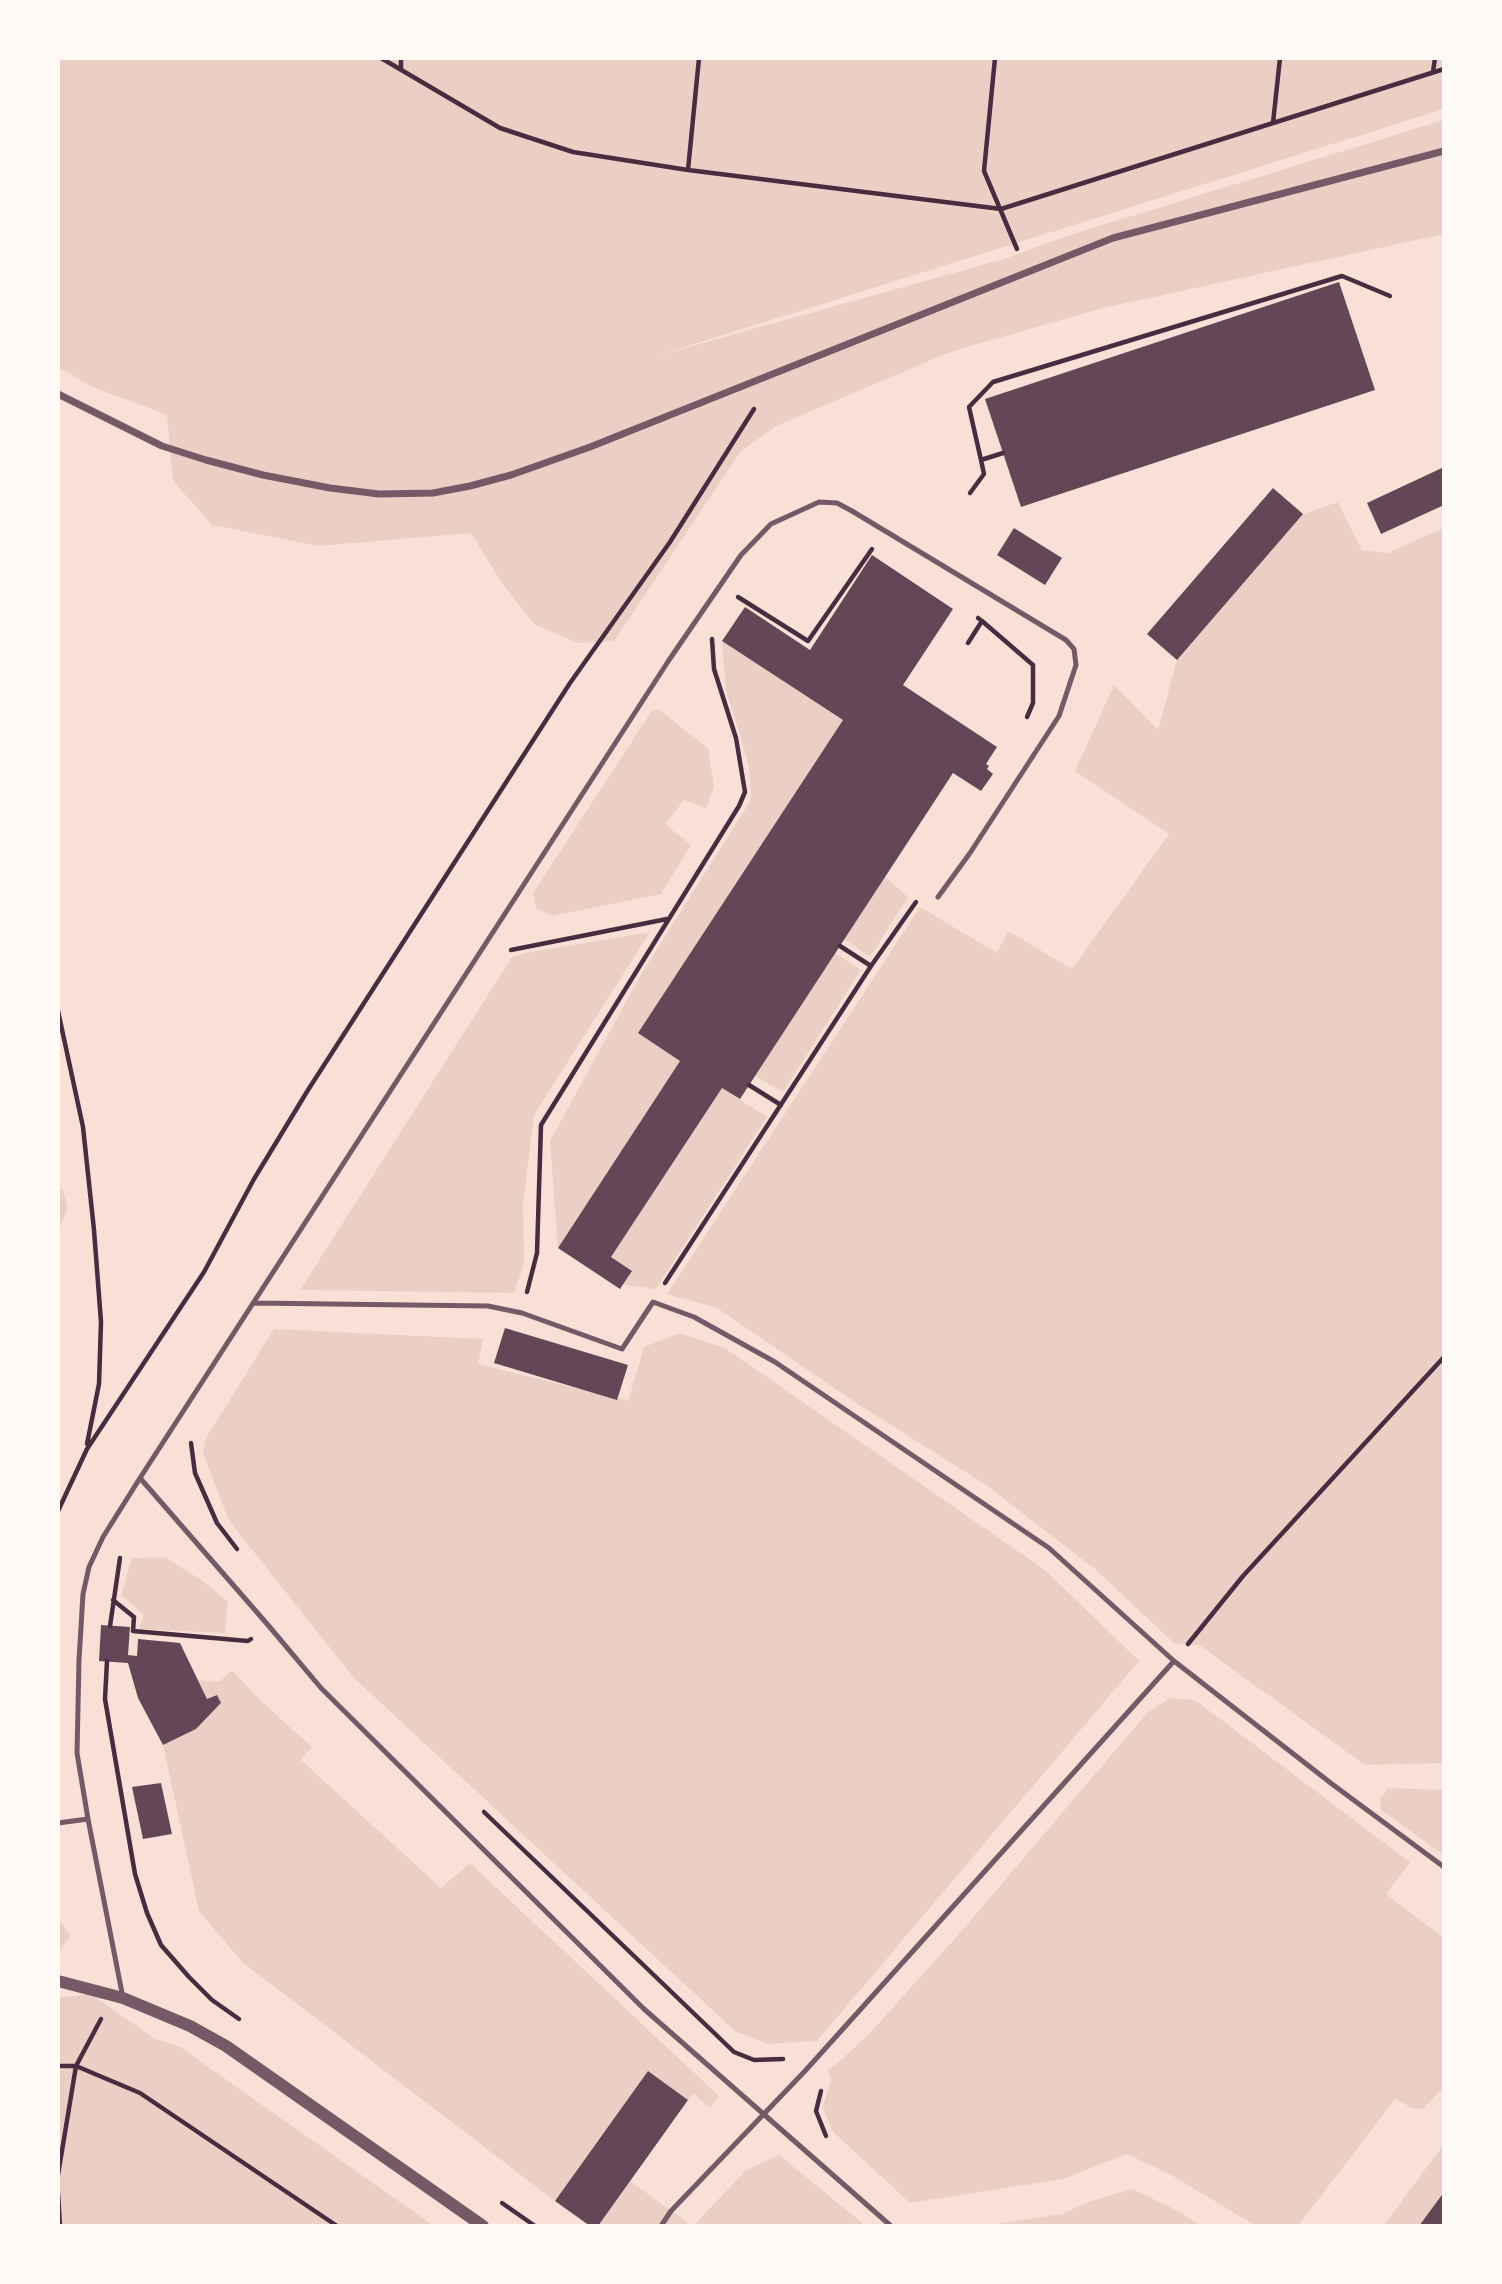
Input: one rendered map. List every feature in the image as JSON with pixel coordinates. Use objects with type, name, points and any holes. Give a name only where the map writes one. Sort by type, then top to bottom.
[{"type":"street","points":[[58,394],[162,446],[206,460],[330,488],[379,494],[433,493],[470,486],[550,461],[1113,239],[1444,151]]},
{"type":"street","points":[[58,1981],[123,1998],[190,2026],[226,2046],[482,2226]]},
{"type":"lane","points":[[123,1998],[77,1753],[83,1594],[89,1567],[103,1537],[140,1478],[669,660],[741,555],[771,524],[819,502],[837,503],[852,511],[1066,640],[1074,649],[1076,665],[1059,716],[970,853],[938,897]]},
{"type":"lane","points":[[253,1303],[488,1306],[522,1313],[622,1349],[653,1302],[694,1317],[775,1362],[1049,1548],[1174,1661],[1444,1867]]},
{"type":"lane","points":[[140,1478],[321,1688],[634,1999],[891,2226]]},
{"type":"lane","points":[[661,2226],[671,2211],[805,2071],[1174,1661]]},
{"type":"lane","points":[[58,1823],[88,1819]]},
{"type":"path","points":[[381,58],[500,128],[573,152],[688,170],[1001,209],[1444,69]]},
{"type":"path","points":[[401,58],[401,70]]},
{"type":"path","points":[[688,170],[699,58]]},
{"type":"path","points":[[995,58],[984,171],[1028,272]]},
{"type":"path","points":[[1273,123],[1280,58]]},
{"type":"path","points":[[1433,72],[1435,58]]},
{"type":"path","points":[[970,493],[984,474],[969,407],[993,382],[1342,276],[1390,296]]},
{"type":"path","points":[[58,1511],[87,1449],[204,1272],[254,1179],[323,1067],[570,683],[670,542],[776,373]]},
{"type":"path","points":[[981,460],[1003,453]]},
{"type":"path","points":[[736,596],[808,641],[873,547]]},
{"type":"path","points":[[972,614],[1033,665],[1033,703],[1023,726]]},
{"type":"path","points":[[968,643],[982,621]]},
{"type":"path","points":[[522,1313],[537,1253],[541,1125],[739,806],[745,792],[736,738],[714,669],[711,627]]},
{"type":"path","points":[[653,1302],[870,966],[915,903],[938,897]]},
{"type":"path","points":[[504,952],[667,919]]},
{"type":"path","points":[[840,946],[870,966]]},
{"type":"path","points":[[58,1011],[83,1127],[101,1322],[99,1384],[87,1449]]},
{"type":"path","points":[[749,1085],[781,1105]]},
{"type":"path","points":[[1174,1661],[1243,1576],[1444,1357]]},
{"type":"path","points":[[198,1432],[190,1444],[195,1473],[217,1523],[243,1555]]},
{"type":"path","points":[[103,1537],[121,1559],[110,1626]]},
{"type":"path","points":[[113,1600],[134,1617],[133,1631],[248,1641],[268,1625]]},
{"type":"path","points":[[107,1661],[105,1699],[135,1874],[146,1913],[161,1945],[189,1978],[212,2000],[245,2023]]},
{"type":"path","points":[[482,1810],[734,2052],[754,2060],[790,2059],[822,2087],[816,2111],[828,2140]]},
{"type":"path","points":[[58,2175],[76,2066],[100,2021],[123,1998]]},
{"type":"path","points":[[58,2066],[76,2066],[140,2093],[337,2226]]},
{"type":"path","points":[[58,2193],[60,2226]]},
{"type":"path","points":[[502,2203],[535,2226]]},
{"type":"shaded area","points":[[58,58],[1444,58],[1444,109],[656,356],[1004,259],[1070,235],[1444,120],[1444,234],[1103,308],[953,351],[778,425],[741,451],[614,641],[578,643],[535,625],[501,582],[471,533],[319,546],[212,525],[173,481],[167,415],[93,387],[58,367]]},
{"type":"shaded area","points":[[1338,502],[1362,550],[1387,553],[1444,528],[1444,1763],[1365,1765],[1199,1645],[1175,1644],[1096,1570],[986,1485],[856,1403],[717,1308],[667,1294],[920,907],[997,953],[1008,931],[1072,969],[1169,834],[1075,771],[1114,685],[1158,730],[1177,660],[1303,514]]},
{"type":"shaded area","points":[[722,641],[843,720],[638,1033],[680,1061],[558,1248],[550,1141],[643,971],[751,800],[749,766],[726,690]]},
{"type":"shaded area","points":[[658,709],[708,748],[714,787],[706,808],[684,800],[665,824],[691,845],[661,894],[552,916],[536,908],[533,893],[651,712]]},
{"type":"shaded area","points":[[885,877],[908,897],[870,957],[844,939]]},
{"type":"shaded area","points":[[650,932],[534,1115],[523,1204],[524,1264],[514,1293],[300,1290],[512,957]]},
{"type":"shaded area","points":[[835,953],[861,970],[783,1092],[755,1076]]},
{"type":"shaded area","points":[[722,1088],[767,1117],[656,1289],[623,1285],[632,1271],[611,1257]]},
{"type":"shaded area","points":[[58,1188],[63,1191],[68,1208],[58,1232]]},
{"type":"shaded area","points":[[274,1329],[483,1339],[478,1364],[628,1401],[644,1347],[680,1333],[725,1348],[1045,1570],[1139,1661],[817,2041],[767,2044],[735,2031],[355,1679],[229,1521],[203,1453],[206,1438]]},
{"type":"shaded area","points":[[165,1557],[203,1581],[228,1602],[225,1633],[139,1629],[144,1615],[121,1595],[132,1558]]},
{"type":"shaded area","points":[[232,1670],[259,1699],[312,1747],[301,1760],[441,1888],[470,1863],[719,2096],[710,2108],[694,2094],[688,2100],[648,2071],[555,2201],[242,1962],[199,1911],[163,1745],[196,1729],[221,1704],[216,1695],[207,1699],[198,1680],[219,1682]]},
{"type":"shaded area","points":[[1170,1698],[1195,1700],[1410,1862],[1386,1894],[1444,1938],[1444,2087],[1423,2109],[1412,2108],[1395,2099],[1298,2226],[1253,2224],[1171,2175],[1127,2154],[1063,2179],[910,2203],[833,2132],[823,2107],[831,2080],[828,2069],[869,2034],[959,1934],[1147,1713]]},
{"type":"shaded area","points":[[1388,1788],[1444,1790],[1444,1855],[1381,1810],[1380,1799]]},
{"type":"shaded area","points":[[58,1917],[70,1936],[58,1953]]},
{"type":"shaded area","points":[[91,1994],[155,2039],[180,2047],[434,2226],[58,2226],[58,1998]]},
{"type":"shaded area","points":[[1444,2144],[1444,2192],[1419,2226],[1383,2226]]},
{"type":"shaded area","points":[[779,2155],[866,2226],[693,2226],[746,2170]]},
{"type":"shaded area","points":[[630,2181],[692,2226],[598,2226]]},
{"type":"shaded area","points":[[1133,2189],[1180,2212],[1201,2226],[983,2226],[1062,2214],[1091,2201]]},
{"type":"building","points":[[1339,282],[1375,390],[1021,507],[985,399]]},
{"type":"building","points":[[1444,467],[1444,505],[1381,534],[1367,503]]},
{"type":"building","points":[[1273,488],[1303,514],[1177,660],[1147,634]]},
{"type":"building","points":[[1014,528],[1062,558],[1045,585],[997,555]]},
{"type":"building","points":[[872,555],[953,609],[903,685],[997,747],[986,764],[993,774],[981,791],[953,773],[740,1099],[722,1088],[611,1257],[632,1271],[620,1289],[558,1248],[680,1061],[638,1033],[843,720],[722,641],[745,607],[810,650]]},
{"type":"building","points":[[505,1328],[628,1365],[617,1400],[494,1363]]},
{"type":"building","points":[[101,1625],[130,1627],[128,1655],[137,1656],[138,1639],[180,1643],[207,1699],[217,1695],[221,1703],[196,1729],[163,1745],[138,1698],[128,1663],[99,1661]]},
{"type":"building","points":[[161,1783],[172,1834],[143,1839],[132,1787]]},
{"type":"building","points":[[648,2071],[688,2100],[598,2226],[590,2226],[555,2201]]},
{"type":"building","points":[[1444,2192],[1444,2226],[1419,2226]]}]
